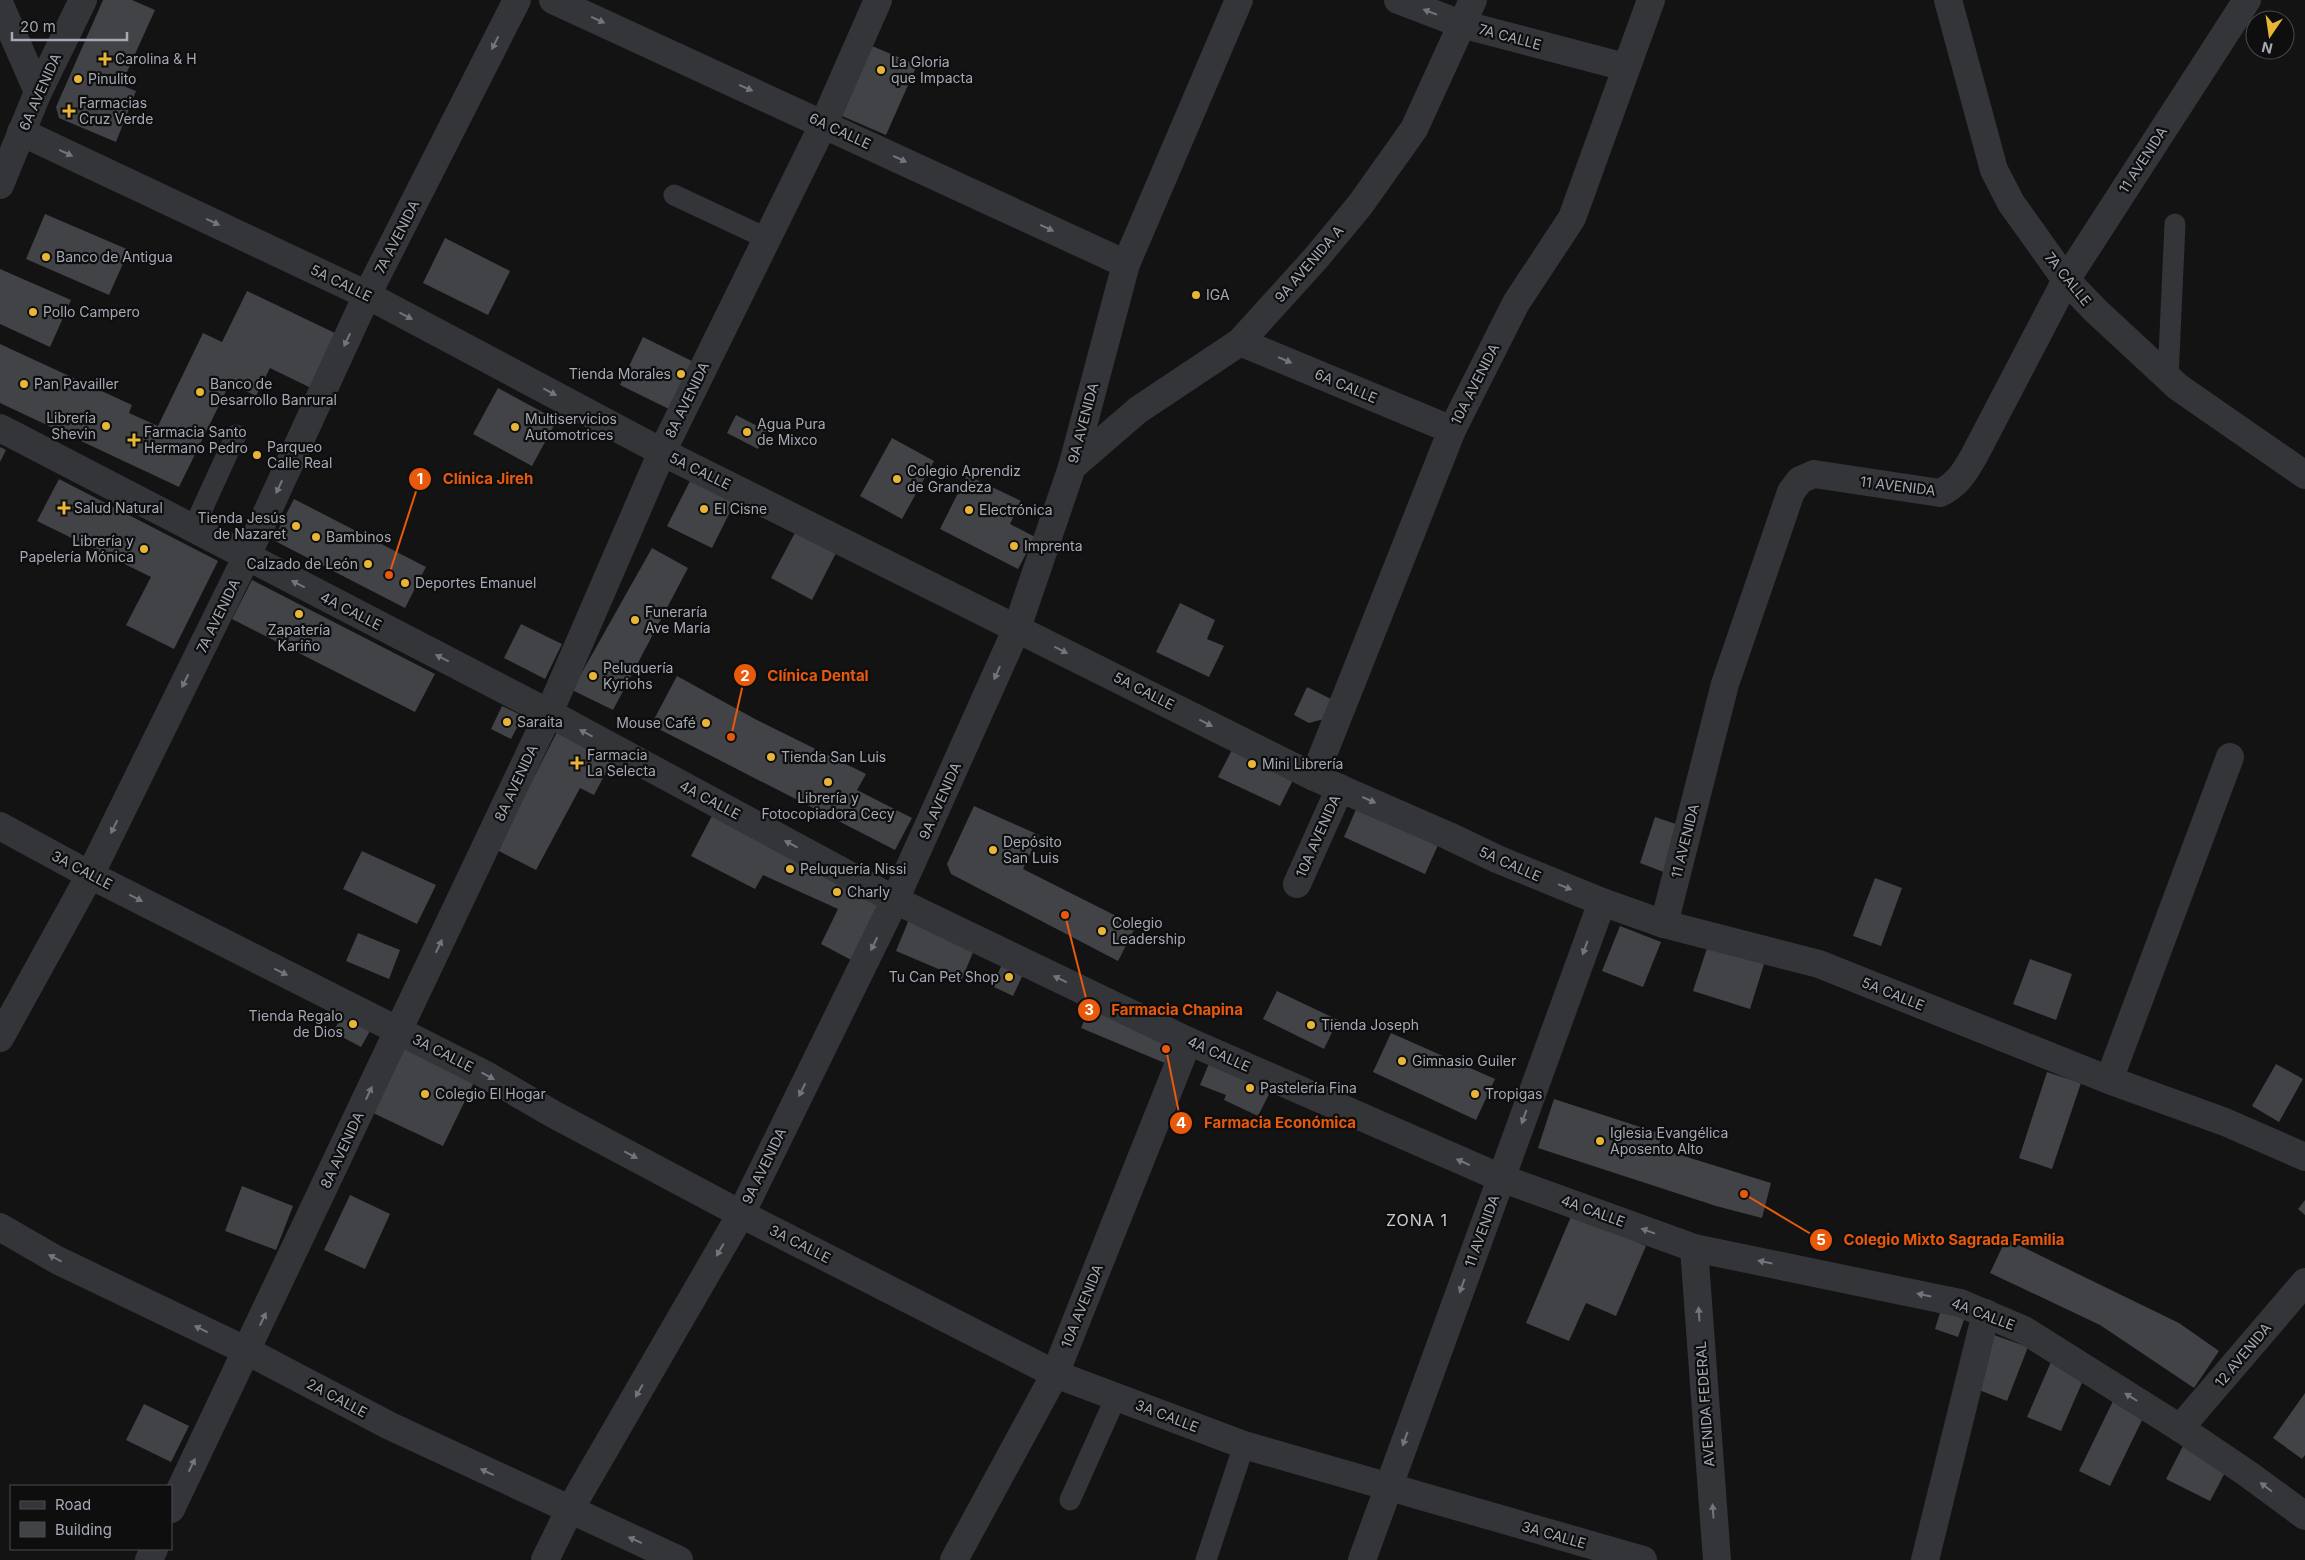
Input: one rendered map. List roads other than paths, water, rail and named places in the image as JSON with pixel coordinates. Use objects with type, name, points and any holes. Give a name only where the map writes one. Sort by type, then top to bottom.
[{"type":"street","name":"7A AVENIDA","points":[[0,1038],[90,875],[246,558],[368,296],[517,0]]},
{"type":"street","name":"6A CALLE","points":[[554,0],[1126,264]]},
{"type":"street","name":"8A AVENIDA","points":[[172,1507],[549,713],[662,452],[824,123],[878,0]]},
{"type":"street","name":"9A AVENIDA","points":[[545,1560],[570,1510],[741,1214],[895,900],[1017,628],[1072,467],[1126,264],[1239,0]]},
{"type":"street","name":"7A CALLE","points":[[1398,0],[1461,24],[1625,67]]},
{"type":"street","name":"9A AVENIDA A","points":[[1072,467],[1138,410],[1240,342],[1316,258],[1360,205],[1414,128],[1473,0]]},
{"type":"street","name":"10A AVENIDA","points":[[1314,777],[1452,430],[1516,303],[1572,218],[1625,67],[1651,0]]},
{"type":"street","name":"7A CALLE","points":[[1948,0],[1994,170],[2011,203],[2066,280],[2096,312],[2168,378],[2305,475]]},
{"type":"street","name":"11 AVENIDA","points":[[1664,924],[1725,684],[1790,492],[1800,480],[1814,474],[1940,493],[1952,487],[1964,473],[1974,456],[2066,280],[2247,0]]},
{"type":"street","name":"6A AVENIDA","points":[[0,185],[74,2]]},
{"type":"street","points":[[0,5],[38,92]]},
{"type":"street","name":"5A CALLE","points":[[21,132],[368,296],[662,452],[1314,777],[1497,859],[1602,902],[1664,924],[1819,964],[2109,1080],[2224,1122],[2305,1157]]},
{"type":"street","name":"6A CALLE","points":[[1240,342],[1452,430]]},
{"type":"street","name":"4A CALLE","points":[[0,428],[246,558],[549,713],[895,900],[1188,1041],[1502,1178],[1694,1248],[1960,1303],[2024,1330],[2180,1428],[2248,1474],[2305,1516]]},
{"type":"street","points":[[2109,1080],[2230,757]]},
{"type":"street","name":"10A AVENIDA","points":[[1297,884],[1340,788]]},
{"type":"street","name":"3A CALLE","points":[[0,826],[90,875],[399,1030],[741,1214],[1055,1374],[1244,1445],[1643,1560]]},
{"type":"street","name":"11 AVENIDA","points":[[1362,1560],[1602,902]]},
{"type":"street","name":"10A AVENIDA","points":[[954,1560],[1055,1374],[1188,1041]]},
{"type":"street","name":"2A CALLE","points":[[0,1227],[57,1260],[247,1351],[390,1426],[679,1560]]},
{"type":"street","name":"AVENIDA FEDERAL","points":[[1694,1248],[1717,1560]]},
{"type":"street","name":"12 AVENIDA","points":[[2180,1428],[2305,1282]]},
{"type":"street","points":[[1925,1560],[1986,1313]]},
{"type":"lane","points":[[674,195],[768,239]]},
{"type":"lane","points":[[2168,378],[2175,224]]},
{"type":"lane","points":[[193,530],[236,435]]},
{"type":"lane","points":[[1070,1500],[1116,1397]]},
{"type":"lane","points":[[1206,1560],[1244,1445]]},
{"type":"place","name":"Carolina & H","points":[[105,59]]},
{"type":"place","name":"La Gloria que Impacta","points":[[881,70]]},
{"type":"place","name":"Pinulito","points":[[78,79]]},
{"type":"place","name":"Farmacias Cruz Verde","points":[[69,111]]},
{"type":"place","name":"Banco de Antigua","points":[[46,257]]},
{"type":"place","name":"IGA","points":[[1196,295]]},
{"type":"place","name":"Pollo Campero","points":[[33,312]]},
{"type":"place","name":"Tienda Morales","points":[[681,374]]},
{"type":"place","name":"Pan Pavailler","points":[[24,384]]},
{"type":"place","name":"Banco de Desarrollo Banrural","points":[[200,392]]},
{"type":"place","name":"Librería Shevin","points":[[106,426]]},
{"type":"place","name":"Multiservicios Automotrices","points":[[515,427]]},
{"type":"place","name":"Agua Pura de Mixco","points":[[747,432]]},
{"type":"place","name":"Farmacia Santo Hermano Pedro","points":[[134,440]]},
{"type":"place","name":"Parqueo Calle Real","points":[[257,455]]},
{"type":"place","name":"Colegio Aprendiz de Grandeza","points":[[897,479]]},
{"type":"place","name":"Salud Natural","points":[[64,508]]},
{"type":"place","name":"El Cisne","points":[[704,509]]},
{"type":"place","name":"Electrónica","points":[[969,510]]},
{"type":"place","name":"Tienda Jesús de Nazaret","points":[[296,526]]},
{"type":"place","name":"Bambinos","points":[[316,537]]},
{"type":"place","name":"Imprenta","points":[[1014,546]]},
{"type":"place","name":"Librería y Papelería Mónica","points":[[144,549]]},
{"type":"place","name":"Calzado de León","points":[[368,564]]},
{"type":"place","name":"Clínica Jireh","points":[[389,575]]},
{"type":"place","name":"Deportes Emanuel","points":[[405,583]]},
{"type":"place","name":"Zapatería Kariño","points":[[299,614]]},
{"type":"place","name":"Funeraría Ave María","points":[[635,620]]},
{"type":"place","name":"Peluquería Kyriohs","points":[[593,676]]},
{"type":"place","name":"Saraita","points":[[507,722]]},
{"type":"place","name":"Mouse Café","points":[[706,723]]},
{"type":"place","name":"Clínica Dental","points":[[731,737]]},
{"type":"place","name":"Tienda San Luis","points":[[771,757]]},
{"type":"place","name":"Farmacia La Selecta","points":[[577,763]]},
{"type":"place","name":"Mini Librería","points":[[1252,764]]},
{"type":"place","name":"Librería y Fotocopiadora Cecy","points":[[828,782]]},
{"type":"place","name":"Depósito San Luis","points":[[993,850]]},
{"type":"place","name":"Peluquería Nissi","points":[[790,869]]},
{"type":"place","name":"Charly","points":[[837,892]]},
{"type":"place","name":"Farmacia Chapina","points":[[1065,915]]},
{"type":"place","name":"Colegio Leadership","points":[[1102,931]]},
{"type":"place","name":"Tu Can Pet Shop","points":[[1009,977]]},
{"type":"place","name":"Tienda Regalo de Dios","points":[[353,1024]]},
{"type":"place","name":"Tienda Joseph","points":[[1311,1025]]},
{"type":"place","name":"Farmacia Económica","points":[[1166,1049]]},
{"type":"place","name":"Gimnasio Guiler","points":[[1402,1061]]},
{"type":"place","name":"Pastelería Fina","points":[[1250,1088]]},
{"type":"place","name":"Colegio El Hogar","points":[[425,1094]]},
{"type":"place","name":"Tropigas","points":[[1475,1094]]},
{"type":"place","name":"Iglesia Evangélica Aposento Alto","points":[[1600,1141]]},
{"type":"place","name":"Colegio Mixto Sagrada Familia","points":[[1744,1194]]},
{"type":"district","name":"ZONA 1","points":[[1417,1220]]}]
